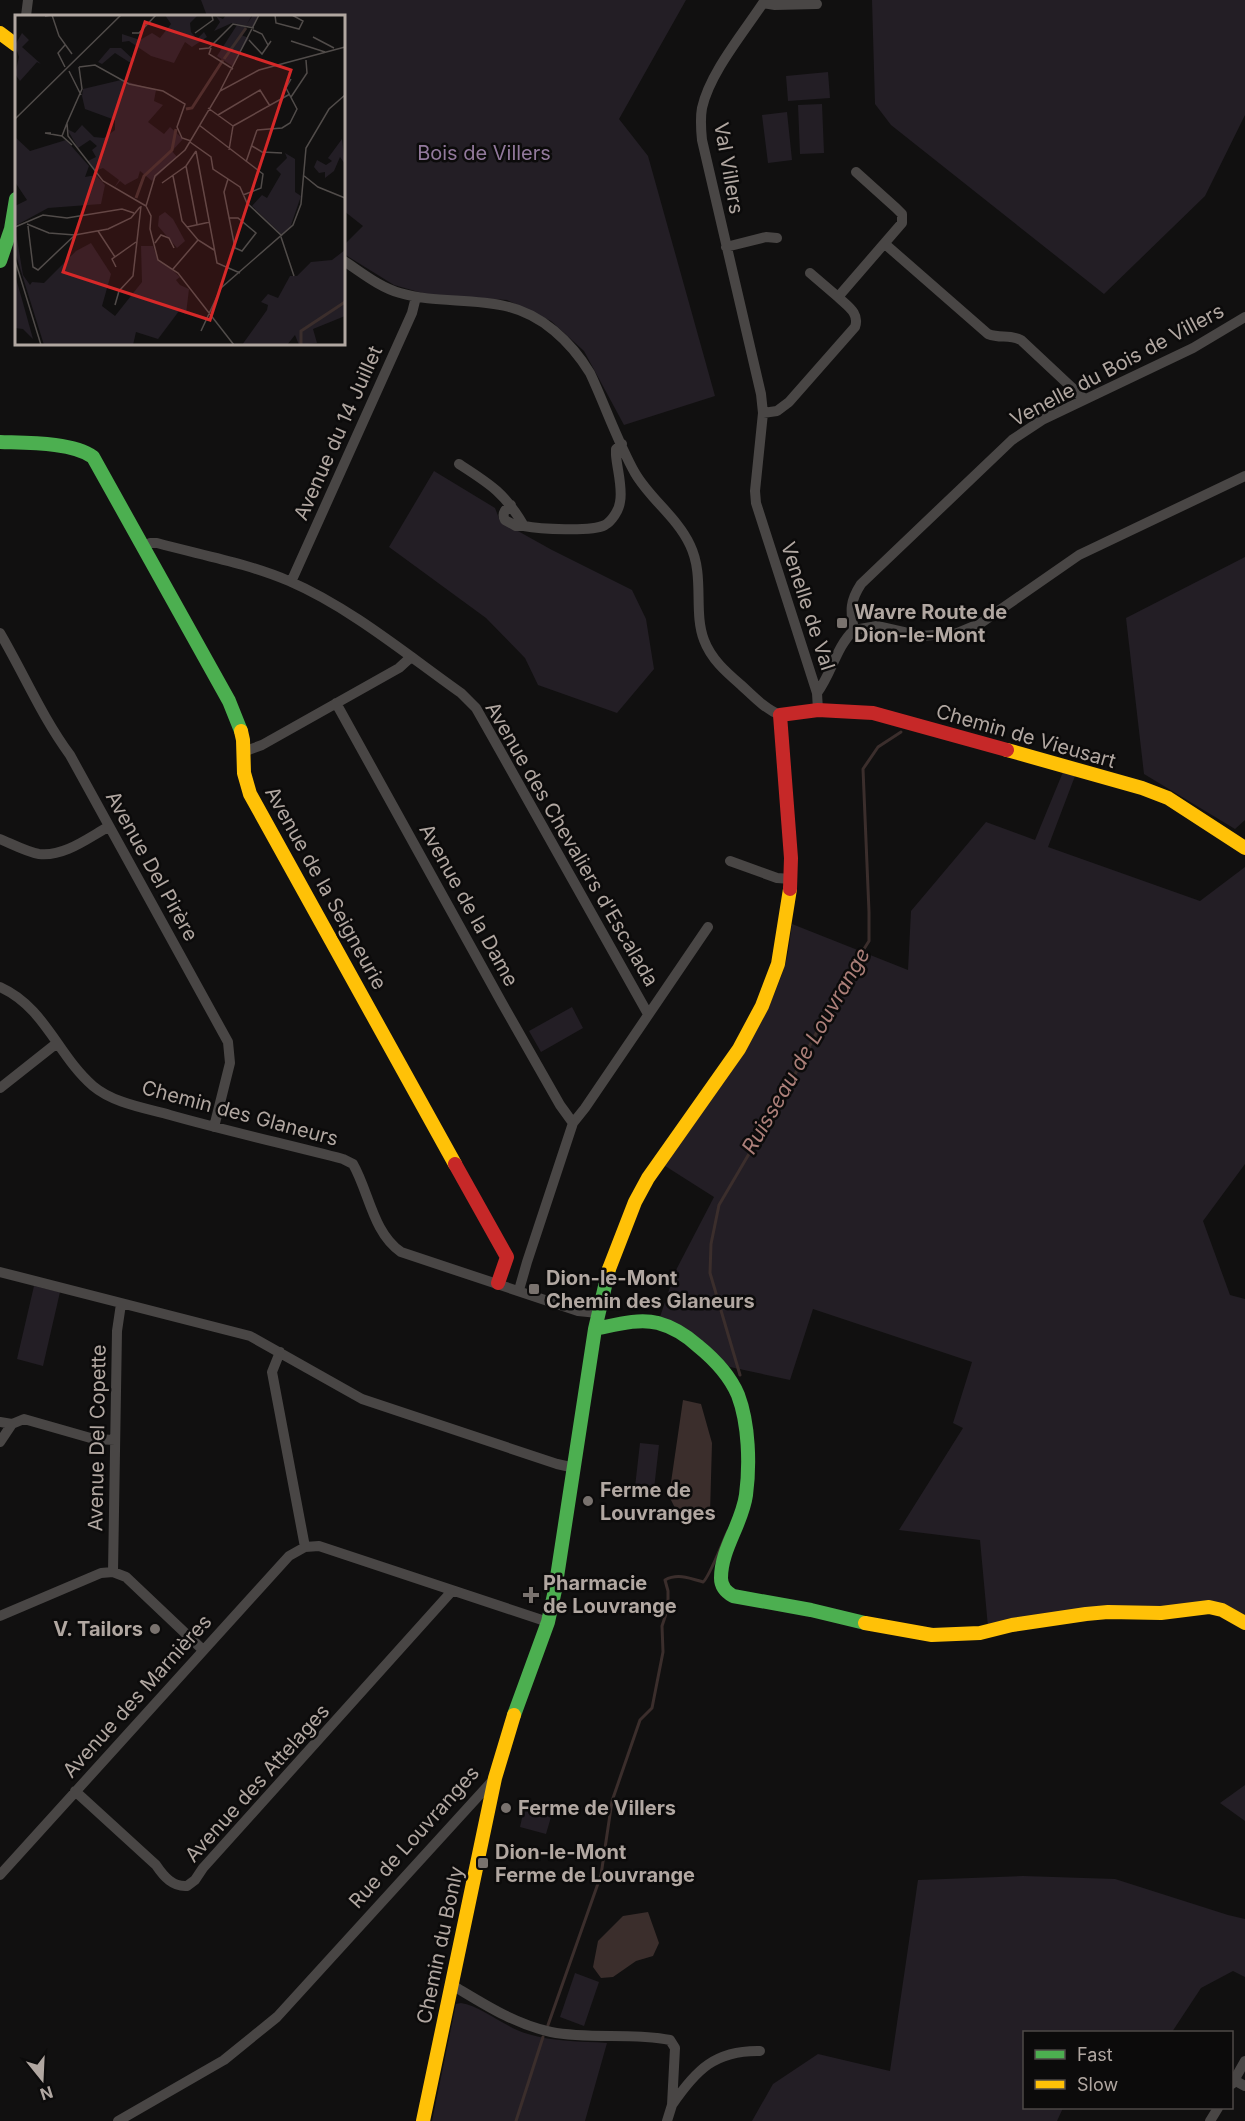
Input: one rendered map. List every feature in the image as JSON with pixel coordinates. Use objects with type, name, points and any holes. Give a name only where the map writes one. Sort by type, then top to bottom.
[{"type":"street","points":[[26,15],[28,0]]},
{"type":"street","name":"Val Villers","points":[[758,515],[755,491],[763,413],[761,394],[702,140],[702,109],[714,79],[764,2],[775,5],[817,4]]},
{"type":"street","points":[[0,33],[15,44]]},
{"type":"street","points":[[838,297],[902,223],[902,214],[856,172]]},
{"type":"street","points":[[0,261],[11,229],[15,205]]},
{"type":"street","name":"Val Villers","points":[[726,247],[766,237],[777,238]]},
{"type":"street","points":[[885,244],[988,334],[998,338],[1012,336],[1021,340],[1084,399]]},
{"type":"street","points":[[345,262],[389,289],[416,297],[506,306],[524,312],[551,327],[581,358],[635,473],[677,523],[690,546],[697,566],[700,624],[703,638],[710,652],[734,679],[770,711],[780,715]]},
{"type":"street","points":[[763,413],[777,411],[789,402],[857,322],[856,316],[838,297],[810,273]]},
{"type":"street","name":"Avenue du 14 Juillet","points":[[291,582],[412,314],[416,297]]},
{"type":"street","name":"Venelle du Bois de Villers","points":[[854,630],[851,616],[852,598],[861,584],[1012,440],[1042,420],[1193,348],[1245,317]]},
{"type":"street","name":"Avenue de la Seigneurie","points":[[0,442],[37,444],[83,451],[92,455],[229,701],[239,724],[244,773],[250,794],[507,1257]]},
{"type":"street","points":[[459,464],[487,482],[511,505],[505,510],[503,517],[516,526],[590,528],[606,525],[620,505],[616,449],[622,444]]},
{"type":"street","points":[[817,693],[827,680],[845,638],[854,630],[877,626],[921,636],[957,633],[981,623],[1079,555],[1245,476]]},
{"type":"street","name":"Venelle de Val","points":[[758,515],[817,693],[818,710]]},
{"type":"street","name":"Avenue des Chevaliers d'Escalada","points":[[143,547],[157,543],[268,573],[291,582],[335,605],[461,693],[476,708],[648,1014]]},
{"type":"street","name":"Avenue Del Pirère","points":[[0,633],[28,687],[57,738],[70,755],[228,1042],[230,1063],[214,1127]]},
{"type":"street","points":[[243,752],[262,745],[399,668],[411,657]]},
{"type":"street","name":"Avenue de la Dame","points":[[336,703],[560,1106],[573,1123]]},
{"type":"street","name":"Chemin de Vieusart","points":[[780,715],[818,710],[855,711],[890,717],[1142,788],[1168,798],[1245,848]]},
{"type":"street","name":"Rue de Louvranges","points":[[118,2121],[224,2060],[277,2017],[495,1778],[518,1703],[548,1622],[575,1468],[595,1329],[604,1284],[617,1245],[635,1202],[667,1150],[739,1049],[762,1006],[778,964],[791,879],[780,715]]},
{"type":"street","points":[[0,839],[39,854],[56,853],[108,827]]},
{"type":"street","points":[[729,861],[777,878],[791,879]]},
{"type":"street","points":[[519,1290],[526,1262],[573,1123],[708,927]]},
{"type":"street","name":"Chemin des Glaneurs","points":[[0,987],[36,1012],[57,1043],[93,1086],[105,1094],[121,1101],[214,1127],[343,1159],[353,1164],[382,1232],[390,1244],[401,1252],[578,1311],[598,1314]]},
{"type":"street","points":[[0,1088],[57,1043]]},
{"type":"street","points":[[498,1283],[507,1257],[526,1262]]},
{"type":"street","points":[[0,1272],[250,1336],[362,1399],[575,1468]]},
{"type":"street","name":"Avenue Del Copette","points":[[113,1572],[117,1331],[121,1304]]},
{"type":"street","points":[[595,1329],[649,1322],[667,1326],[691,1340],[711,1358],[737,1394],[744,1424],[747,1484],[744,1504],[722,1566],[722,1587],[726,1593],[873,1625],[932,1635],[980,1633],[1086,1614],[1108,1612],[1143,1614],[1195,1608],[1222,1610],[1245,1623]]},
{"type":"street","points":[[280,1352],[272,1372],[305,1547],[319,1546],[548,1622]]},
{"type":"street","points":[[0,1422],[12,1424],[24,1419],[94,1439],[115,1440]]},
{"type":"street","points":[[0,1442],[12,1424]]},
{"type":"street","name":"Avenue des Marnières","points":[[0,1875],[290,1556],[305,1547]]},
{"type":"street","points":[[0,1616],[101,1573],[113,1572],[126,1577],[203,1650]]},
{"type":"street","name":"Avenue des Attelages","points":[[75,1791],[156,1865],[165,1877],[175,1885],[187,1886],[195,1880],[452,1591]]},
{"type":"street","name":"Chemin du Bonly","points":[[423,2121],[495,1778]]},
{"type":"street","points":[[452,1985],[499,2013],[545,2030],[670,2040],[675,2048],[672,2105],[667,2121]]},
{"type":"street","points":[[672,2105],[689,2081],[719,2057],[760,2051]]},
{"type":"street","points":[[1245,2061],[1233,2082],[1245,2086]]},
{"type":"green space","name":"Bois de Villers","points":[[201,0],[686,0],[619,119],[648,156],[715,396],[624,425],[584,351],[551,321],[507,300],[429,295],[394,285],[345,255],[345,244],[363,226],[345,212],[345,15],[207,15]]},
{"type":"green space","points":[[872,0],[1245,0],[1245,115],[1205,196],[1104,294],[891,125],[875,104]]},
{"type":"green space","points":[[828,72],[830,98],[788,101],[786,76]]},
{"type":"green space","points":[[822,104],[824,153],[800,154],[798,105]]},
{"type":"green space","points":[[787,112],[792,160],[768,163],[762,115]]},
{"type":"green space","points":[[434,471],[495,508],[500,521],[632,590],[646,619],[654,669],[617,713],[538,685],[525,658],[486,618],[389,547]]},
{"type":"green space","points":[[1245,557],[1245,820],[1235,829],[1144,774],[1126,618]]},
{"type":"green space","points":[[1063,772],[1075,776],[1048,847],[1200,901],[1245,867],[1245,1164],[1203,1221],[1230,1295],[1245,1299],[1245,1618],[1214,1606],[988,1627],[980,1540],[899,1530],[963,1428],[953,1423],[972,1362],[813,1309],[790,1380],[730,1367],[693,1335],[660,1317],[675,1272],[714,1197],[662,1164],[715,1094],[748,1045],[775,993],[785,965],[792,924],[908,970],[911,911],[986,822],[1035,840]]},
{"type":"green space","points":[[572,1007],[583,1028],[541,1052],[529,1031]]},
{"type":"green space","points":[[34,1286],[60,1292],[43,1366],[17,1359]]},
{"type":"green space","points":[[640,1443],[659,1445],[654,1489],[635,1487]]},
{"type":"green space","points":[[1245,1785],[1245,1821],[1220,1803]]},
{"type":"green space","points":[[524,1809],[551,1817],[546,1834],[520,1827]]},
{"type":"green space","points":[[1023,1876],[1115,1879],[1245,1919],[1245,1977],[1233,1971],[1201,1988],[1173,2031],[1023,2031],[1023,2109],[1063,2109],[1057,2121],[752,2121],[773,2084],[818,2054],[890,2071],[918,1880]]},
{"type":"green space","points":[[575,1973],[599,1982],[584,2026],[560,2017]]},
{"type":"green space","points":[[461,2003],[477,2008],[511,2027],[538,2037],[607,2043],[585,2121],[432,2121],[456,2004]]},
{"type":"shaded area","points":[[683,1400],[701,1404],[712,1443],[710,1513],[700,1516],[677,1512],[669,1496]]},
{"type":"shaded area","points":[[648,1912],[659,1943],[653,1956],[636,1961],[613,1977],[601,1978],[593,1967],[598,1941],[623,1916]]},
{"type":"waterway","name":"Ruisseau de Louvrange","points":[[740,1375],[710,1273],[711,1244],[719,1205],[790,1084],[840,987],[869,941],[863,769],[878,747],[901,732]]},
{"type":"waterway","name":"Ruisseau de Louvrange","points":[[548,2025],[601,1875],[612,1801],[640,1720],[652,1708],[663,1652],[662,1626],[668,1608],[668,1591],[665,1580],[679,1577],[703,1582],[728,1531]]},
{"type":"waterway","name":"Ruisseau de Louvrange","points":[[516,2121],[543,2037]]},
{"type":"traffic: fast","points":[[0,261],[11,229],[15,205]]},
{"type":"traffic: fast","points":[[0,442],[61,446],[73,448],[93,457],[229,701],[241,731]]},
{"type":"traffic: fast","points":[[514,1715],[548,1622],[555,1590],[595,1329],[609,1269]]},
{"type":"traffic: fast","points":[[595,1329],[643,1321],[669,1327],[680,1332],[710,1356],[735,1388],[742,1406],[748,1445],[748,1471],[744,1506],[722,1567],[721,1581],[726,1591],[733,1596],[811,1610],[865,1623]]},
{"type":"traffic: slow","points":[[0,33],[15,44]]},
{"type":"traffic: slow","points":[[241,731],[244,773],[250,794],[455,1164]]},
{"type":"traffic: slow","points":[[1007,750],[1142,788],[1168,798],[1245,848]]},
{"type":"traffic: slow","points":[[609,1269],[635,1202],[648,1178],[739,1049],[762,1006],[778,964],[790,889]]},
{"type":"traffic: slow","points":[[865,1623],[932,1635],[980,1633],[1012,1625],[1086,1614],[1161,1613],[1209,1607],[1222,1610],[1245,1623]]},
{"type":"traffic: slow","points":[[423,2121],[495,1778],[514,1715]]},
{"type":"traffic: jam","points":[[790,889],[791,858],[780,715],[818,710],[873,713],[1007,750]]},
{"type":"traffic: jam","points":[[455,1164],[507,1257],[498,1283]]},
{"type":"place","name":"Wavre Route de Dion-le-Mont","points":[[842,623]]},
{"type":"place","name":"Dion-le-Mont Chemin des Glaneurs","points":[[534,1289]]},
{"type":"place","name":"Ferme de Louvranges","points":[[588,1501]]},
{"type":"place","name":"Pharmacie de Louvrange","points":[[531,1595]]},
{"type":"place","name":"V. Tailors","points":[[155,1629]]},
{"type":"place","name":"Ferme de Villers","points":[[506,1808]]},
{"type":"place","name":"Dion-le-Mont Ferme de Louvrange","points":[[483,1863]]}]
